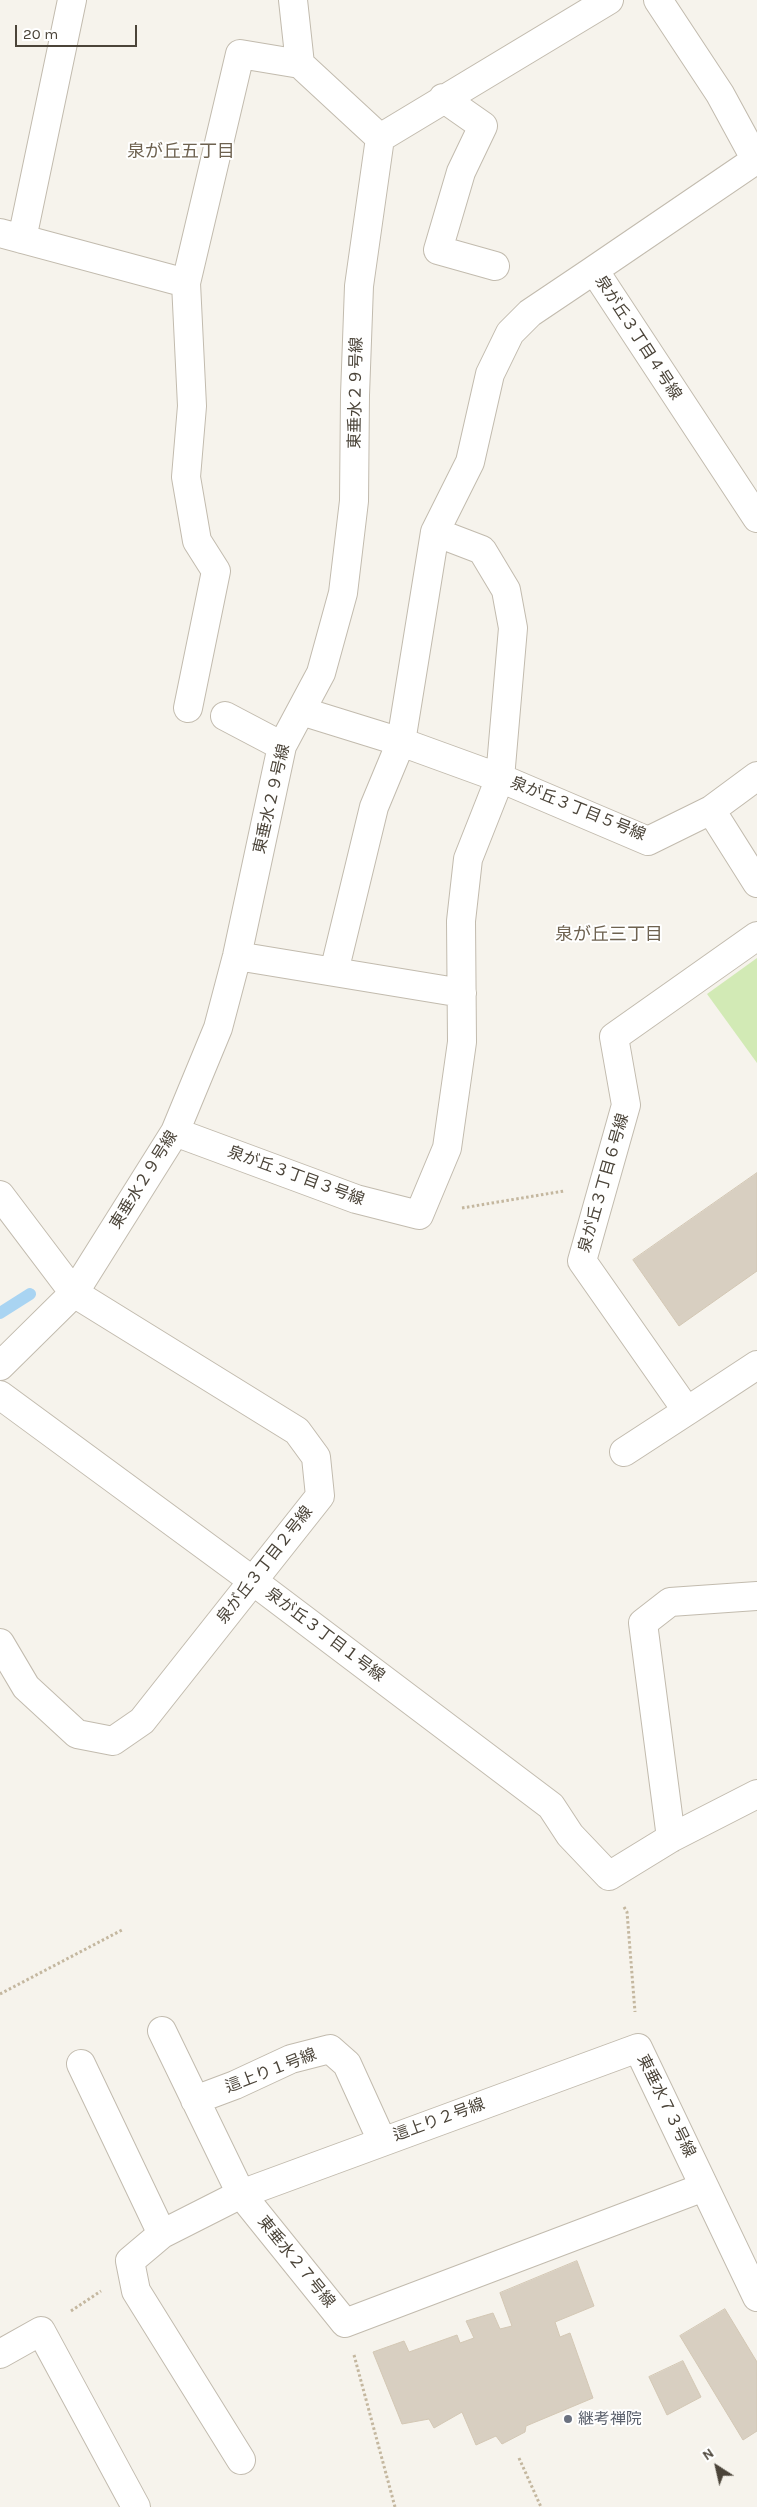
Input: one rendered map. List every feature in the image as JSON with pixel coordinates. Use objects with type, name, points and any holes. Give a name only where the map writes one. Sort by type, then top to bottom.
[{"type":"street","points":[[72,0],[11,236],[186,283]]},
{"type":"street","points":[[293,0],[300,64]]},
{"type":"street","points":[[188,708],[216,570],[197,541],[186,477],[192,406],[186,283],[240,54],[300,64],[380,138],[443,98],[608,0]]},
{"type":"street","points":[[658,0],[720,94],[757,161]]},
{"type":"street","points":[[443,98],[483,126],[462,172],[438,250],[495,266]]},
{"type":"street","name":"東垂水２９号線","points":[[0,1366],[74,1293],[175,1132],[218,1028],[237,956],[282,746],[321,673],[343,593],[354,501],[354,395],[359,286],[380,138]]},
{"type":"street","name":"泉が丘３丁目４号線","points":[[757,161],[594,270],[757,518]]},
{"type":"street","points":[[334,972],[374,807],[402,742],[435,532],[470,462],[490,374],[510,333],[530,313],[594,270]]},
{"type":"street","points":[[419,1215],[447,1148],[462,1042],[461,921],[468,859],[500,778],[513,628],[506,590],[482,550],[435,532]]},
{"type":"street","name":"泉が丘３丁目５号線","points":[[301,711],[402,742],[500,778],[648,841],[711,810],[757,776]]},
{"type":"street","points":[[225,716],[282,746]]},
{"type":"street","points":[[711,810],[757,883]]},
{"type":"street","name":"泉が丘３丁目６号線","points":[[687,1411],[582,1261],[626,1105],[614,1037],[757,936]]},
{"type":"street","points":[[237,956],[462,993]]},
{"type":"street","name":"泉が丘３丁目３号線","points":[[175,1132],[356,1199],[419,1215]]},
{"type":"street","points":[[0,1195],[74,1293]]},
{"type":"street","name":"泉が丘３丁目２号線","points":[[0,1643],[26,1687],[77,1734],[113,1741],[142,1721],[320,1496],[316,1457],[296,1431],[74,1293]]},
{"type":"street","points":[[624,1452],[757,1365]]},
{"type":"street","name":"泉が丘３丁目１号線","points":[[0,1395],[253,1581],[551,1806],[570,1835],[609,1876]]},
{"type":"street","points":[[671,1838],[644,1623],[670,1602],[757,1596]]},
{"type":"street","points":[[609,1876],[671,1838],[757,1794]]},
{"type":"street","name":"東垂水２７号線","points":[[162,2030],[241,2194],[345,2322]]},
{"type":"street","name":"這上り２号線","points":[[130,2261],[162,2234],[241,2194],[638,2048]]},
{"type":"street","name":"東垂水７３号線","points":[[638,2048],[757,2297]]},
{"type":"street","name":"這上り１号線","points":[[195,2100],[235,2085],[291,2059],[330,2049],[347,2064],[382,2141]]},
{"type":"street","points":[[81,2064],[162,2234]]},
{"type":"street","points":[[345,2322],[704,2187]]},
{"type":"street","points":[[130,2261],[136,2290],[241,2460]]},
{"type":"street","points":[[0,2354],[41,2331],[136,2507]]},
{"type":"path","points":[[419,1215],[604,1185]]},
{"type":"path","name":"東垂水７３号線","points":[[609,1876],[627,1912],[638,2048]]},
{"type":"path","points":[[0,1994],[122,1930]]},
{"type":"path","points":[[41,2331],[104,2289],[130,2261]]},
{"type":"path","name":"東垂水２７号線","points":[[345,2322],[394,2507]]},
{"type":"path","points":[[519,2458],[541,2507]]},
{"type":"green space","points":[[757,958],[757,1063],[707,994]]},
{"type":"building","points":[[757,1173],[757,1271],[679,1326],[633,1260]]},
{"type":"building","points":[[577,2261],[594,2306],[555,2322],[560,2337],[570,2333],[593,2398],[526,2426],[525,2432],[502,2444],[496,2436],[476,2445],[462,2412],[434,2428],[429,2419],[402,2424],[373,2352],[404,2341],[409,2352],[457,2335],[460,2343],[474,2338],[466,2321],[493,2313],[500,2329],[512,2326],[500,2293]]},
{"type":"building","points":[[725,2309],[757,2362],[757,2431],[743,2440],[680,2336]]},
{"type":"building","points":[[683,2361],[701,2397],[667,2415],[649,2377]]},
{"type":"waterway","points":[[0,1313],[30,1294]]},
{"type":"place","name":"継考禅院","points":[[568,2419]]},
{"type":"district","name":"泉が丘五丁目","points":[[181,152]]},
{"type":"district","name":"泉が丘三丁目","points":[[609,935]]}]
